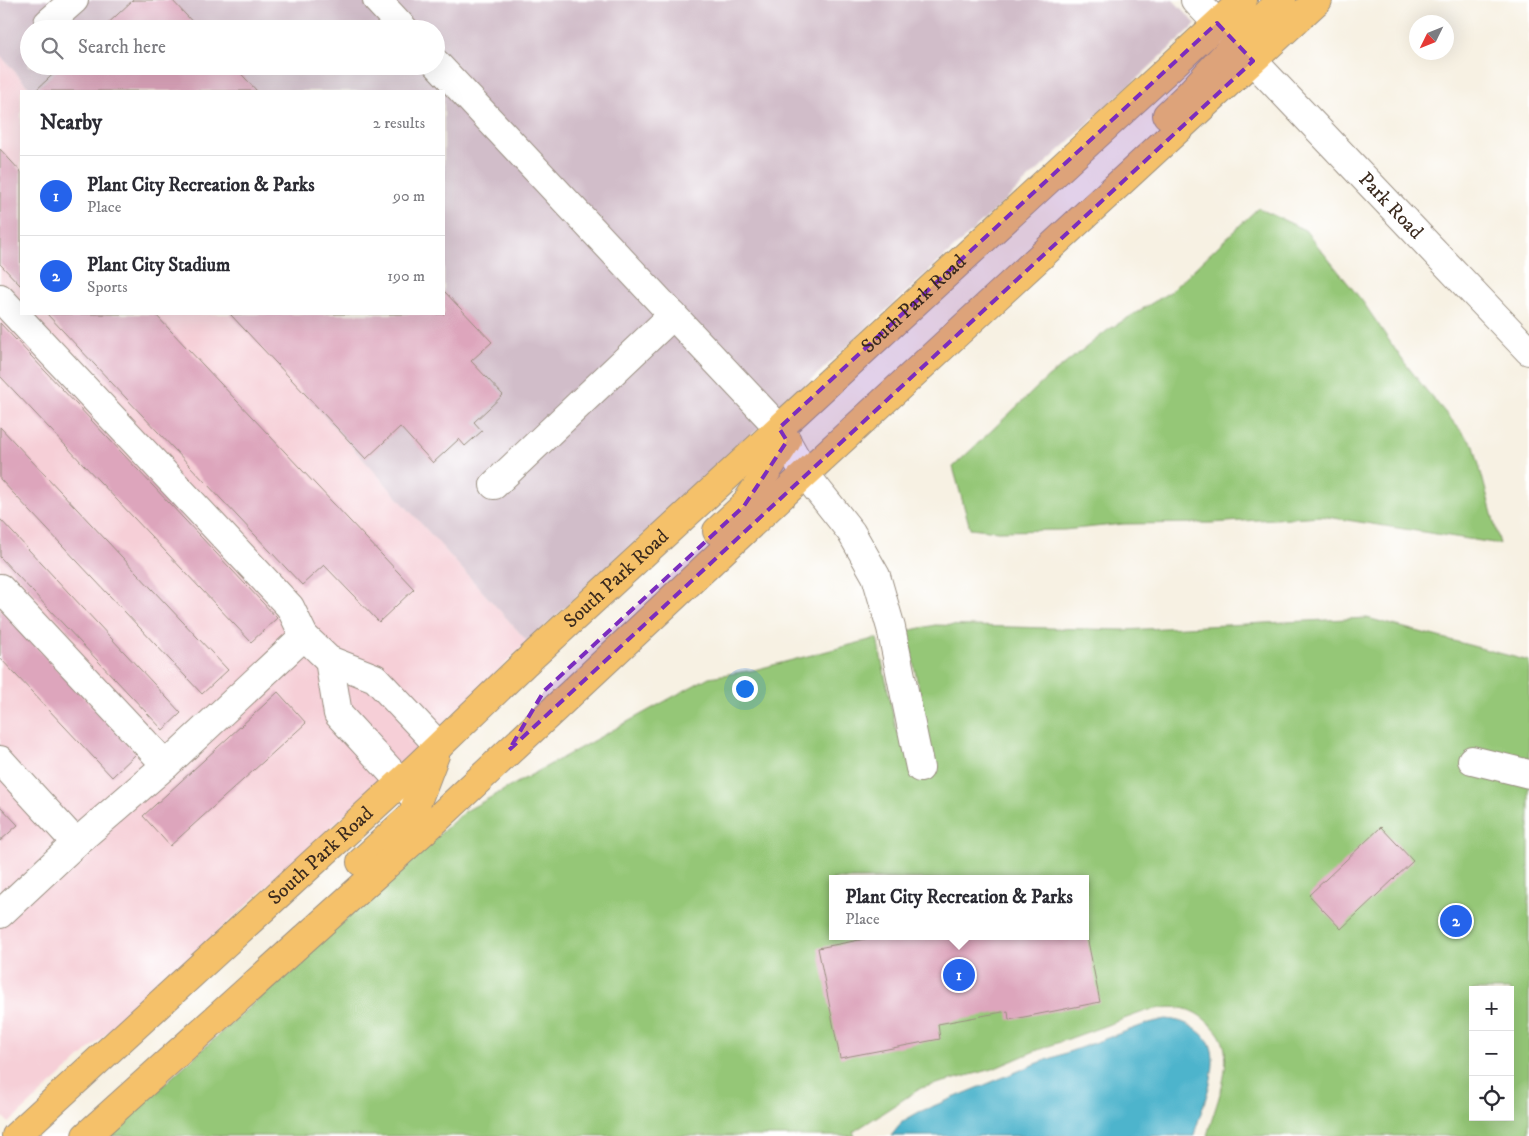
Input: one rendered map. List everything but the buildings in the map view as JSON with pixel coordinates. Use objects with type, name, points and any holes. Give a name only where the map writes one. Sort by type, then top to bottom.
[{"type":"main road","points":[[1235,42],[1243,0]]},
{"type":"main road","points":[[1235,42],[1282,0]]},
{"type":"main road","points":[[1235,42],[1318,0]]},
{"type":"main road","name":"South Park Road","points":[[16,1136],[418,801],[509,750],[975,317],[1235,42]]},
{"type":"main road","name":"South Park Road","points":[[86,1136],[418,801],[439,746],[524,664],[783,435],[1235,42]]},
{"type":"main road","points":[[509,750],[544,691],[744,506],[783,435]]},
{"type":"main road","points":[[64,1136],[412,815],[418,801]]},
{"type":"street","points":[[51,20],[74,0]]},
{"type":"street","points":[[377,0],[396,20]]},
{"type":"street","name":"Park Road","points":[[1195,0],[1529,351]]},
{"type":"street","points":[[445,73],[783,435],[805,474],[851,532],[876,576],[891,628],[920,768]]},
{"type":"street","points":[[0,298],[290,607],[304,636],[329,660],[375,678],[439,746]]},
{"type":"street","points":[[494,485],[673,315]]},
{"type":"street","points":[[0,588],[166,765]]},
{"type":"street","points":[[0,914],[76,842],[166,765],[304,636]]},
{"type":"street","points":[[329,660],[338,714],[418,801]]},
{"type":"street","points":[[0,760],[76,842]]},
{"type":"street","points":[[1472,760],[1529,774]]},
{"type":"highlighted area","points":[[1217,23],[1253,61],[509,750],[544,691],[744,506],[787,441],[779,428]]},
{"type":"shaded area","points":[[0,0],[1173,0],[1196,24],[528,642],[233,315],[445,315],[445,90],[31,90],[0,55]]},
{"type":"shaded area","points":[[0,55],[31,90],[20,90],[20,315],[233,315],[528,642],[407,758],[9,1123],[0,1114]]},
{"type":"green space","points":[[1258,208],[1305,230],[1363,302],[1401,358],[1426,390],[1474,446],[1500,544],[1321,516],[1211,523],[1124,524],[1064,530],[998,531],[970,528],[953,467],[1047,378],[1108,330],[1170,292]]},
{"type":"green space","points":[[1367,618],[1529,661],[1529,1136],[1207,1136],[1225,1072],[1226,1059],[1224,1047],[1217,1031],[1197,1014],[1184,1009],[1169,1007],[1146,1011],[1035,1051],[993,1069],[921,1088],[853,1132],[855,1136],[107,1136],[464,812],[709,677],[754,670],[877,638],[897,733],[926,724],[907,631],[935,625],[1124,630]]},
{"type":"water","points":[[1166,1019],[1183,1022],[1194,1028],[1209,1042],[1212,1052],[1212,1076],[1194,1136],[891,1136],[903,1121],[919,1112],[1038,1063],[1149,1023]]},
{"type":"place","name":"Plant City Stadium","points":[[1456,921]]},
{"type":"place","name":"Plant City Recreation & Parks","points":[[959,975]]}]
